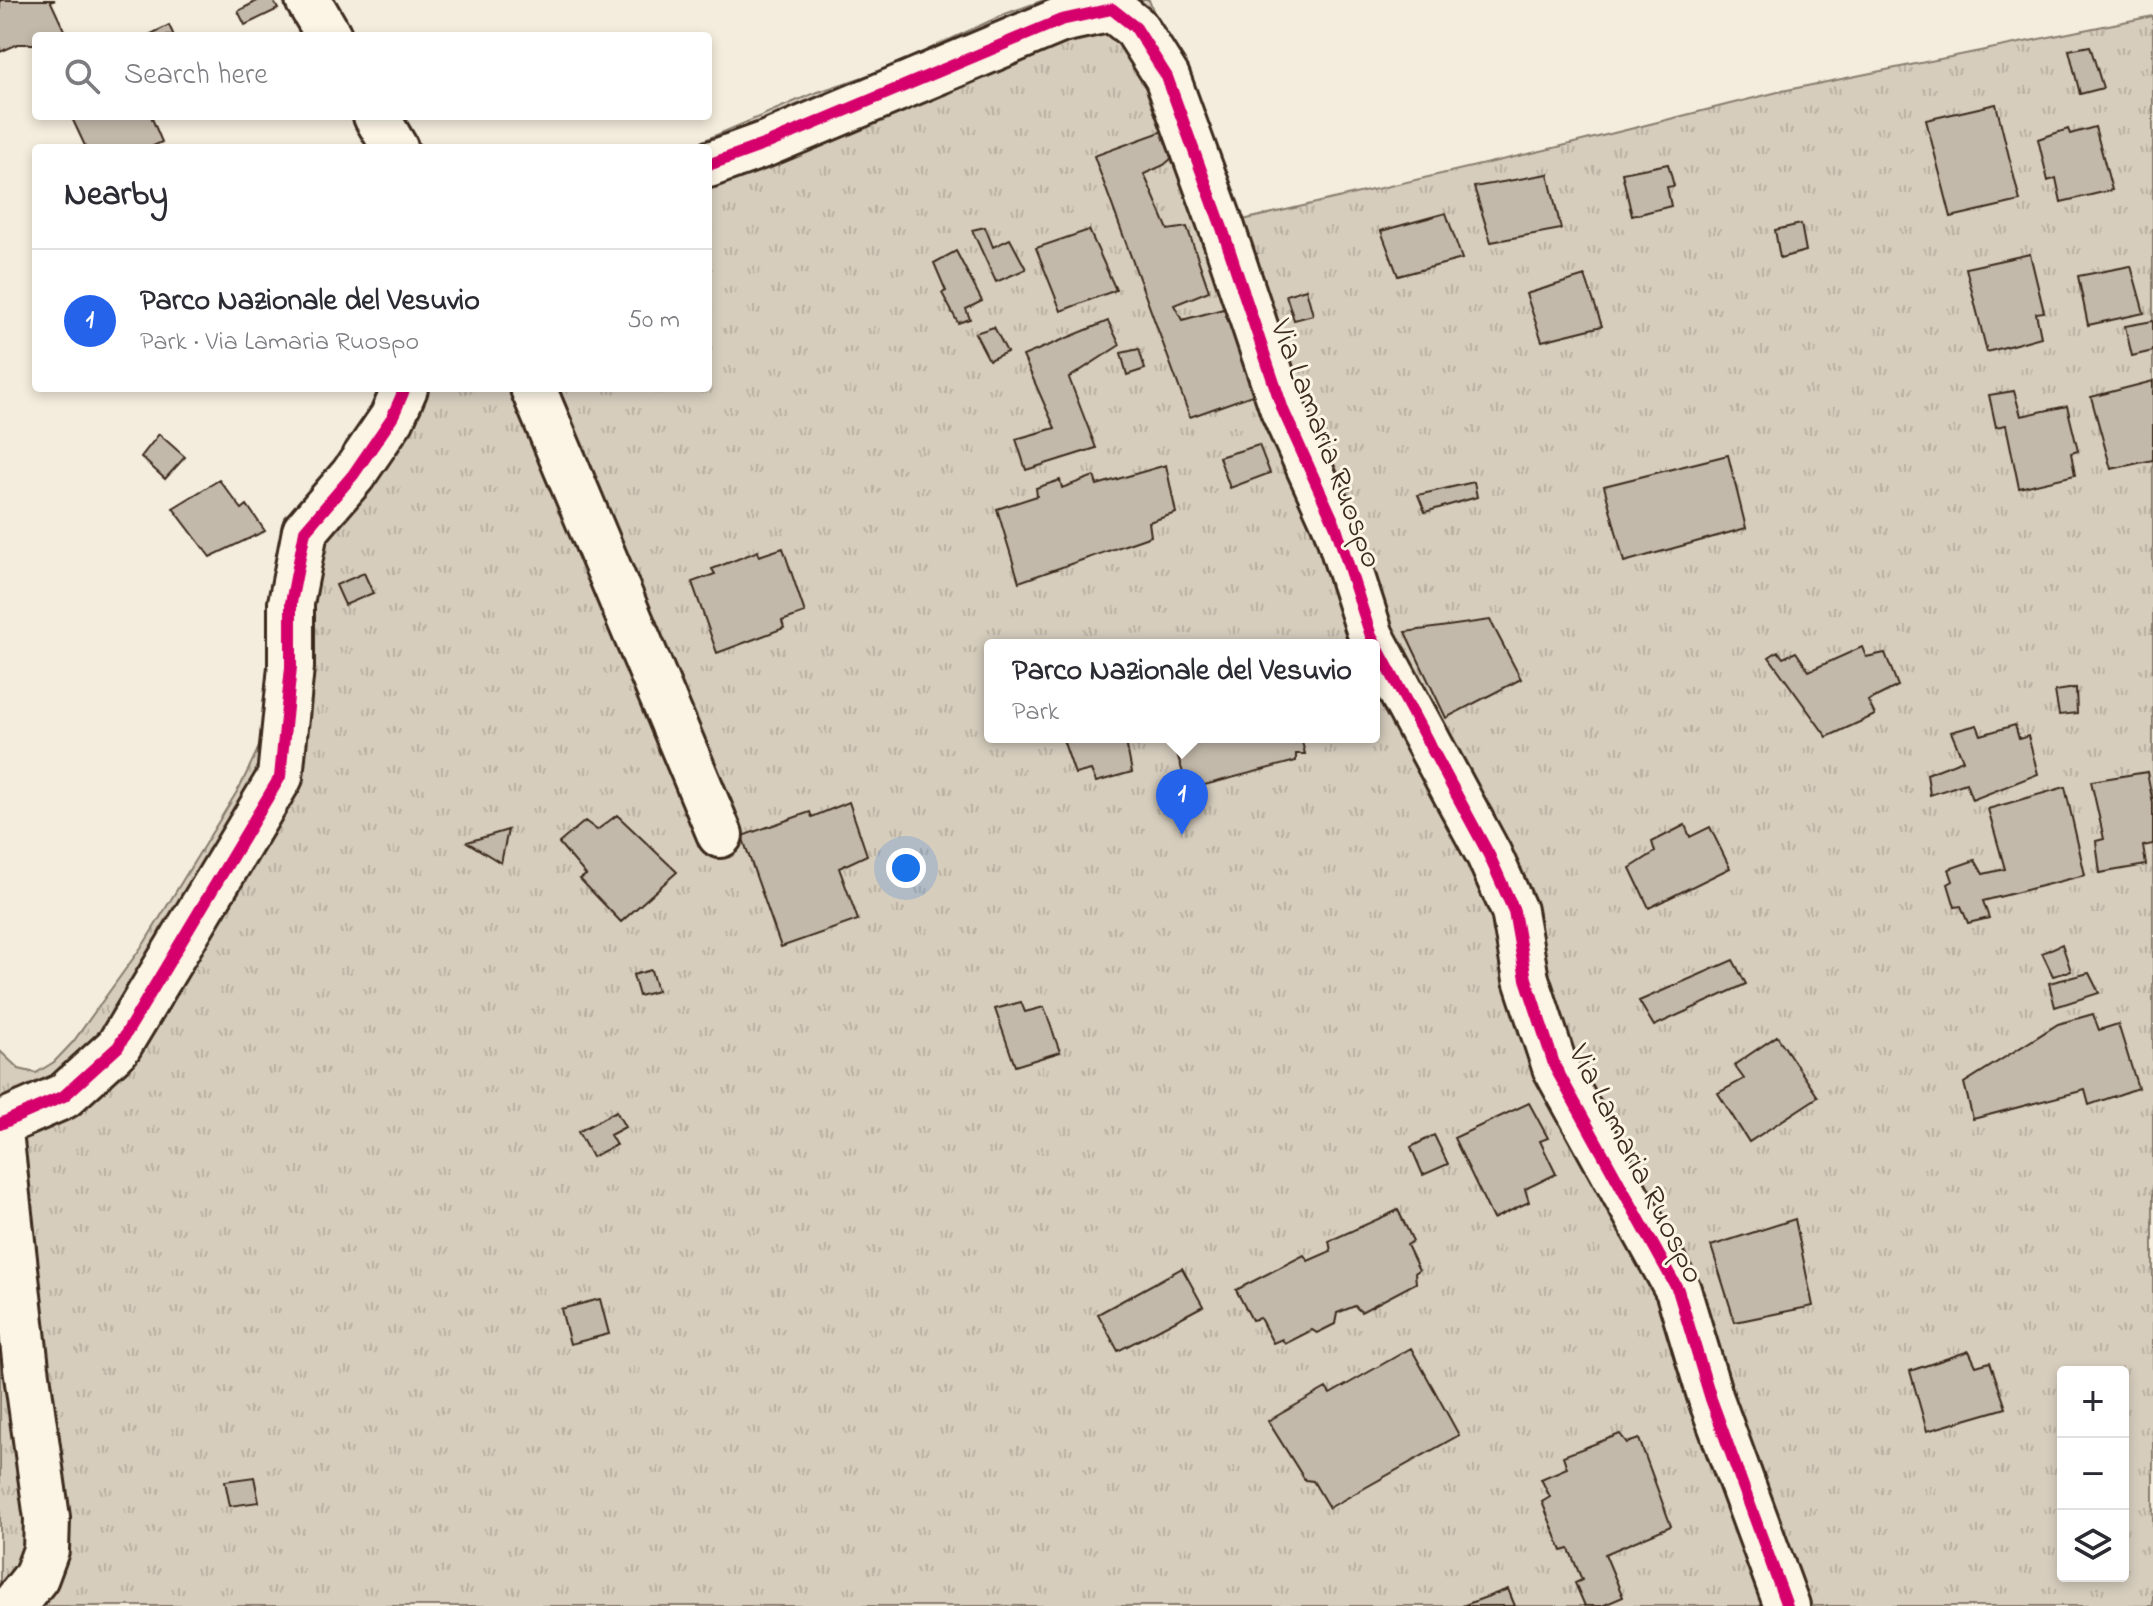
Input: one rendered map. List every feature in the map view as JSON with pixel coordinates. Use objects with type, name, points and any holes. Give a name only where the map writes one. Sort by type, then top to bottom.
[{"type":"street","points":[[308,0],[327,32]]},
{"type":"street","name":"Via Lamaria Ruospo","points":[[712,164],[766,144],[1061,20],[1112,9],[1136,28],[1167,77],[1283,410],[1336,527],[1373,639]]},
{"type":"street","points":[[378,120],[393,144]]},
{"type":"street","points":[[0,1124],[64,1096],[118,1047],[280,777],[291,667],[291,603],[305,531],[353,475],[392,418],[403,392]]},
{"type":"street","points":[[535,392],[720,835]]},
{"type":"street","name":"Via Lamaria Ruospo","points":[[1380,653],[1489,855],[1514,911],[1526,979],[1555,1067],[1678,1290],[1711,1399],[1787,1606]]},
{"type":"street","points":[[0,1132],[26,1368],[47,1518],[46,1550],[36,1577],[13,1606]]},
{"type":"green space","points":[[1044,0],[1149,0],[1234,222],[1782,91],[2153,16],[2153,1606],[0,1606],[0,1051],[19,1069],[36,1073],[54,1062],[73,1042],[145,942],[241,785],[259,747],[272,665],[277,566],[284,517],[303,502],[330,472],[373,413],[377,392],[712,392],[712,144],[695,144],[812,94],[884,70],[1005,14]]},
{"type":"building","points":[[0,0],[55,0],[51,2],[64,30],[32,32],[32,44],[18,44],[0,52]]},
{"type":"building","points":[[259,0],[273,0],[278,9],[245,25],[238,11]]},
{"type":"building","points":[[169,25],[172,32],[155,32]]},
{"type":"building","points":[[2090,46],[2103,88],[2080,94],[2069,50]]},
{"type":"building","points":[[1996,104],[2020,201],[1951,217],[1926,120]]},
{"type":"building","points":[[73,120],[153,120],[162,142],[158,144],[84,144]]},
{"type":"building","points":[[2095,127],[2112,190],[2061,202],[2056,178],[2048,181],[2038,139],[2068,129],[2070,134]]},
{"type":"building","points":[[1169,129],[1180,151],[1164,165],[1144,174],[1168,230],[1187,227],[1209,291],[1174,305],[1182,320],[1227,308],[1272,388],[1190,417],[1094,156]]},
{"type":"building","points":[[1668,164],[1674,186],[1667,187],[1671,206],[1632,216],[1622,173]]},
{"type":"building","points":[[1548,174],[1561,229],[1491,242],[1474,187]]},
{"type":"building","points":[[1446,213],[1462,259],[1398,276],[1381,231]]},
{"type":"building","points":[[1801,224],[1806,251],[1780,258],[1775,230]]},
{"type":"building","points":[[985,227],[993,247],[1010,239],[1026,269],[996,282],[972,230]]},
{"type":"building","points":[[1089,230],[1116,290],[1061,311],[1036,248]]},
{"type":"building","points":[[956,251],[982,301],[966,309],[970,319],[958,323],[942,293],[946,291],[934,263]]},
{"type":"building","points":[[2030,254],[2044,312],[2036,313],[2041,337],[1987,352],[1966,268]]},
{"type":"building","points":[[2131,266],[2144,313],[2088,325],[2078,276]]},
{"type":"building","points":[[1585,276],[1602,326],[1542,341],[1526,294]]},
{"type":"building","points":[[1306,289],[1313,315],[1294,320],[1286,295]]},
{"type":"building","points":[[1108,321],[1120,345],[1069,378],[1096,448],[1026,470],[1016,439],[1055,428],[1023,356]]},
{"type":"building","points":[[2153,321],[2153,351],[2132,356],[2125,326]]},
{"type":"building","points":[[994,327],[1007,352],[989,360],[975,333]]},
{"type":"building","points":[[1139,349],[1145,369],[1127,375],[1121,353]]},
{"type":"building","points":[[2153,381],[2153,460],[2111,469],[2091,397]]},
{"type":"building","points":[[2014,391],[2021,416],[2067,406],[2078,451],[2071,453],[2075,475],[2019,488],[2006,425],[1996,427],[1989,395]]},
{"type":"building","points":[[159,434],[185,457],[165,479],[141,457]]},
{"type":"building","points":[[1259,445],[1270,473],[1230,488],[1219,457]]},
{"type":"building","points":[[1728,455],[1746,528],[1624,562],[1604,486]]},
{"type":"building","points":[[1166,465],[1176,513],[1149,522],[1151,536],[1019,582],[997,509],[1037,496],[1036,488],[1060,480],[1062,488],[1094,476],[1097,485]]},
{"type":"building","points":[[219,480],[242,509],[247,505],[265,531],[210,557],[173,508]]},
{"type":"building","points":[[1474,482],[1477,497],[1425,512],[1418,495]]},
{"type":"building","points":[[783,548],[805,613],[782,621],[784,628],[717,653],[692,582],[715,574],[712,569],[758,551],[759,556]]},
{"type":"building","points":[[364,573],[373,593],[345,605],[336,585]]},
{"type":"building","points":[[1490,620],[1521,679],[1446,718],[1405,632]]},
{"type":"building","points":[[1862,647],[1866,657],[1885,653],[1898,686],[1868,701],[1875,715],[1827,737],[1769,657],[1778,651],[1783,658],[1796,652],[1809,671]]},
{"type":"building","points":[[2076,688],[2077,713],[2059,715],[2055,691]]},
{"type":"building","points":[[1977,725],[1981,735],[2015,725],[2019,739],[2028,736],[2038,774],[1972,800],[1966,783],[1930,795],[1927,774],[1963,760],[1951,732]]},
{"type":"building","points":[[1064,743],[1126,743],[1132,772],[1096,782],[1091,770],[1075,774]]},
{"type":"building","points":[[1174,743],[1302,743],[1305,754],[1296,754],[1296,761],[1197,787],[1197,782],[1186,783]]},
{"type":"building","points":[[2147,772],[2153,803],[2153,844],[2143,846],[2146,865],[2100,873],[2096,841],[2104,839],[2091,781]]},
{"type":"building","points":[[2065,787],[2085,875],[1983,901],[1989,918],[1968,923],[1961,906],[1955,907],[1948,884],[1953,881],[1949,869],[1975,860],[1983,874],[2005,869],[1988,809]]},
{"type":"building","points":[[849,802],[867,855],[839,868],[858,920],[781,947],[742,836],[810,812],[812,817]]},
{"type":"building","points":[[617,815],[677,872],[621,922],[580,879],[586,875],[559,843],[585,821],[597,830]]},
{"type":"building","points":[[1685,825],[1690,837],[1710,827],[1730,868],[1649,908],[1630,868],[1655,852],[1652,842]]},
{"type":"building","points":[[508,830],[501,863],[467,842]]},
{"type":"building","points":[[2062,944],[2071,971],[2053,976],[2042,953]]},
{"type":"building","points":[[1733,960],[1746,984],[1654,1026],[1639,1001]]},
{"type":"building","points":[[651,970],[657,991],[639,996],[633,975]]},
{"type":"building","points":[[2089,973],[2099,993],[2055,1007],[2049,983]]},
{"type":"building","points":[[1021,1002],[1025,1012],[1044,1007],[1060,1052],[1015,1066],[995,1009]]},
{"type":"building","points":[[2093,1014],[2099,1030],[2118,1024],[2138,1088],[2089,1105],[2085,1090],[1973,1119],[1964,1083],[2058,1024]]},
{"type":"building","points":[[1777,1036],[1818,1097],[1749,1142],[1718,1093],[1744,1079],[1734,1065]]},
{"type":"building","points":[[1529,1103],[1548,1138],[1540,1141],[1556,1174],[1525,1189],[1529,1202],[1493,1219],[1454,1138]]},
{"type":"building","points":[[616,1111],[625,1127],[610,1135],[616,1145],[592,1157],[578,1132]]},
{"type":"building","points":[[1434,1135],[1448,1164],[1423,1175],[1411,1147]]},
{"type":"building","points":[[1398,1210],[1413,1241],[1407,1245],[1419,1270],[1415,1273],[1416,1283],[1361,1312],[1355,1306],[1337,1313],[1335,1324],[1317,1333],[1312,1330],[1285,1344],[1282,1339],[1273,1343],[1260,1318],[1252,1320],[1236,1290],[1304,1255],[1308,1261],[1331,1251],[1329,1241]]},
{"type":"building","points":[[1795,1219],[1813,1306],[1735,1322],[1711,1246]]},
{"type":"building","points":[[1182,1268],[1203,1306],[1118,1351],[1098,1314]]},
{"type":"building","points":[[600,1299],[609,1334],[570,1344],[561,1309]]},
{"type":"building","points":[[1411,1348],[1459,1435],[1329,1508],[1313,1481],[1305,1480],[1268,1421],[1326,1388],[1330,1394]]},
{"type":"building","points":[[1969,1351],[1976,1366],[1990,1362],[2006,1408],[1927,1431],[1910,1371]]},
{"type":"building","points":[[1620,1434],[1627,1443],[1639,1439],[1671,1526],[1605,1554],[1623,1597],[1602,1606],[1585,1606],[1575,1583],[1582,1580],[1569,1549],[1562,1551],[1542,1502],[1550,1497],[1541,1479],[1567,1468],[1563,1456]]},
{"type":"building","points":[[254,1477],[259,1502],[230,1506],[225,1481]]},
{"type":"building","points":[[1508,1589],[1515,1606],[1462,1606]]},
{"type":"cycle path","points":[[712,164],[766,144],[1061,20],[1112,9],[1136,28],[1167,77],[1283,410],[1336,527],[1373,639]]},
{"type":"cycle path","points":[[0,1124],[64,1096],[118,1047],[280,777],[291,667],[291,603],[305,531],[353,475],[392,418],[403,392]]},
{"type":"cycle path","points":[[1380,653],[1489,855],[1514,911],[1526,979],[1555,1067],[1678,1290],[1711,1399],[1787,1606]]},
{"type":"place","name":"Parco Nazionale del Vesuvio","points":[[1182,835]]}]
